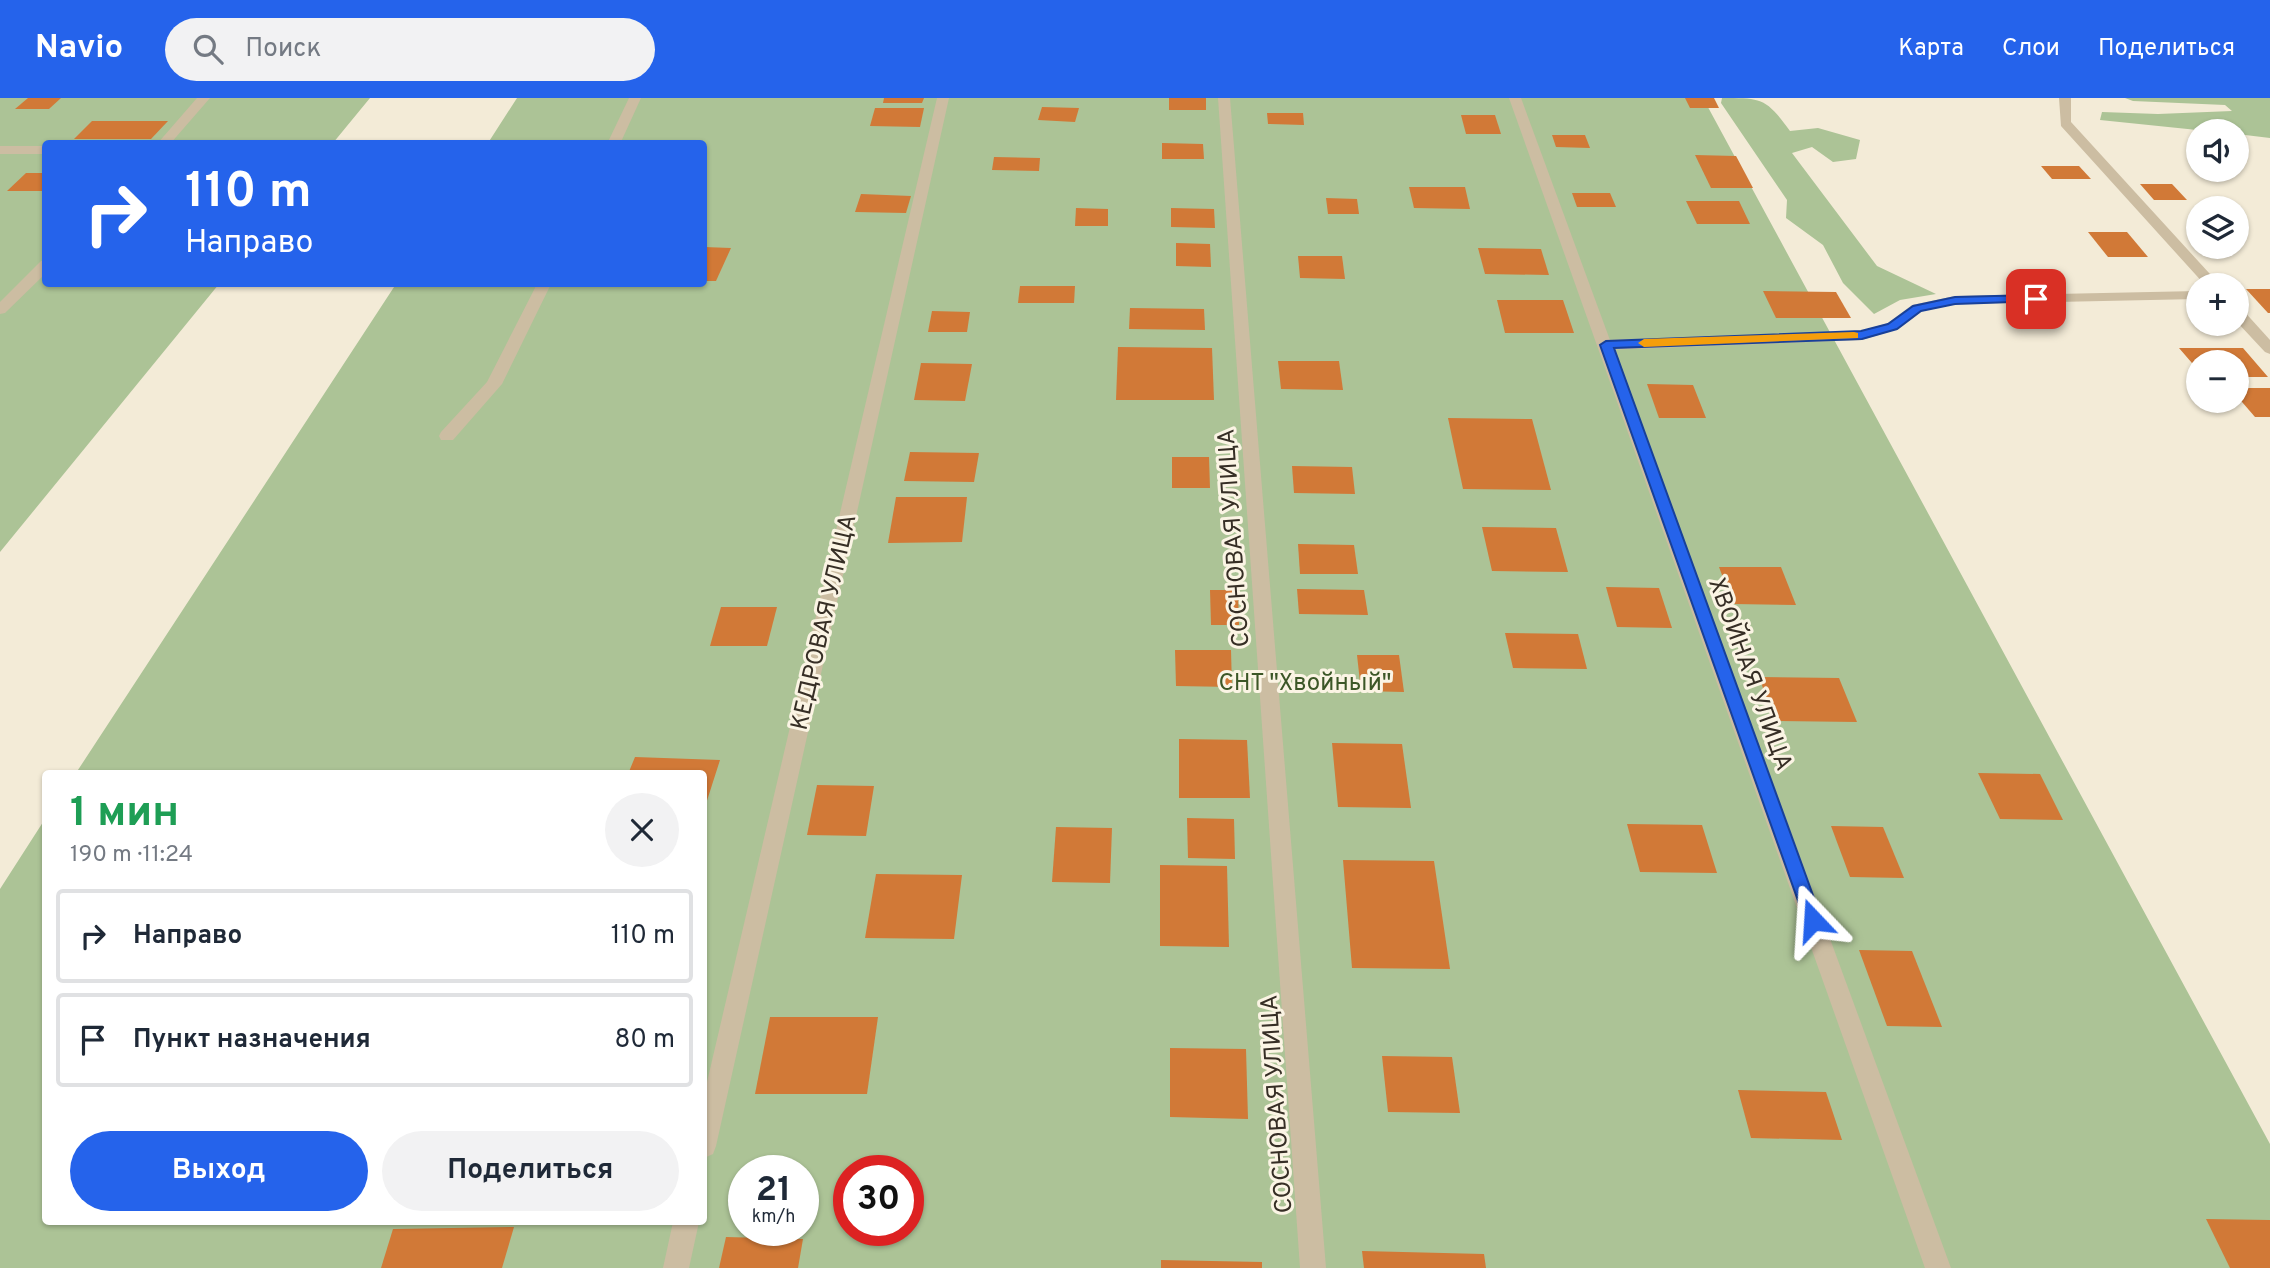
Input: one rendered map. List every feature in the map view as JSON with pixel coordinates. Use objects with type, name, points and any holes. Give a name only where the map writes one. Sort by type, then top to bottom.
[{"type":"street","points":[[167,140],[204,98]]},
{"type":"street","points":[[615,140],[635,98]]},
{"type":"street","name":"КЕДРОВАЯ УЛИЦА","points":[[707,1133],[943,98]]},
{"type":"street","name":"СОСНОВАЯ УЛИЦА","points":[[1224,98],[1313,1268]]},
{"type":"street","name":"ХВОЙНАЯ УЛИЦА","points":[[1515,98],[1938,1268]]},
{"type":"street","points":[[2065,98],[2065,123],[2202,273]]},
{"type":"street","points":[[0,150],[42,150]]},
{"type":"street","points":[[0,310],[42,268]]},
{"type":"street","points":[[446,436],[494,384],[542,287]]},
{"type":"street","points":[[1606,345],[1862,335],[1893,326],[1917,308],[1955,300],[2186,295]]},
{"type":"street","points":[[2249,326],[2270,349]]},
{"type":"street","points":[[676,1268],[685,1225]]},
{"type":"green space","points":[[0,98],[370,98],[335,140],[42,140],[42,287],[217,287],[0,552]]},
{"type":"green space","name":"СНТ \"Хвойный\"","points":[[517,98],[1703,98],[2270,1144],[2270,1268],[0,1268],[0,889],[42,824],[42,1225],[707,1225],[707,770],[78,770],[394,287],[707,287],[707,140],[490,140]]},
{"type":"green space","points":[[1722,98],[1762,102],[1775,112],[1790,131],[1818,128],[1860,140],[1856,159],[1833,162],[1812,147],[1792,153],[1877,266],[1936,294],[1900,300],[1874,314],[1843,283],[1823,245],[1786,218],[1787,200],[1721,103]]},
{"type":"green space","points":[[2125,98],[2270,98],[2270,138],[2249,135],[2249,119],[2186,119],[2186,129],[2100,120],[2102,112],[2158,114],[2232,111],[2225,105],[2133,101]]},
{"type":"building","points":[[28,98],[61,98],[49,109],[15,109]]},
{"type":"building","points":[[884,98],[924,98],[922,103],[883,103]]},
{"type":"building","points":[[1169,98],[1206,98],[1206,110],[1169,110]]},
{"type":"building","points":[[1685,98],[1714,98],[1719,108],[1690,108]]},
{"type":"building","points":[[1042,107],[1079,108],[1075,122],[1038,120]]},
{"type":"building","points":[[875,108],[924,108],[920,127],[870,126]]},
{"type":"building","points":[[1267,113],[1303,113],[1304,125],[1268,124]]},
{"type":"building","points":[[1461,115],[1495,115],[1501,134],[1466,134]]},
{"type":"building","points":[[92,121],[168,121],[151,139],[74,139]]},
{"type":"building","points":[[1552,135],[1585,135],[1590,148],[1556,147]]},
{"type":"building","points":[[1162,143],[1203,144],[1204,159],[1162,159]]},
{"type":"building","points":[[1695,155],[1736,156],[1753,188],[1711,188]]},
{"type":"building","points":[[994,157],[1040,158],[1039,171],[992,170]]},
{"type":"building","points":[[2041,166],[2079,166],[2091,179],[2052,179]]},
{"type":"building","points":[[26,173],[42,173],[42,191],[7,191]]},
{"type":"building","points":[[2140,184],[2172,184],[2186,199],[2186,200],[2154,200]]},
{"type":"building","points":[[1409,187],[1465,187],[1470,209],[1414,208]]},
{"type":"building","points":[[1572,193],[1610,193],[1616,207],[1577,207]]},
{"type":"building","points":[[861,194],[911,196],[906,213],[855,212]]},
{"type":"building","points":[[1326,198],[1357,199],[1359,214],[1328,214]]},
{"type":"building","points":[[1686,201],[1739,201],[1750,224],[1697,224]]},
{"type":"building","points":[[1076,208],[1108,209],[1108,226],[1075,226]]},
{"type":"building","points":[[1171,208],[1214,209],[1215,228],[1171,227]]},
{"type":"building","points":[[2088,232],[2127,232],[2148,257],[2108,257]]},
{"type":"building","points":[[1176,243],[1210,244],[1211,267],[1176,266]]},
{"type":"building","points":[[707,247],[731,248],[716,281],[707,281]]},
{"type":"building","points":[[1478,248],[1541,249],[1549,275],[1485,274]]},
{"type":"building","points":[[1298,256],[1342,256],[1345,279],[1300,278]]},
{"type":"building","points":[[1020,286],[1075,286],[1074,303],[1018,303]]},
{"type":"building","points":[[2249,289],[2270,289],[2268,313],[2249,292]]},
{"type":"building","points":[[1763,291],[1836,292],[1851,318],[1776,318]]},
{"type":"building","points":[[1497,300],[1563,300],[1574,333],[1505,333]]},
{"type":"building","points":[[1130,308],[1204,309],[1205,330],[1129,329]]},
{"type":"building","points":[[932,311],[970,312],[967,332],[928,332]]},
{"type":"building","points":[[1118,347],[1212,348],[1214,400],[1116,400]]},
{"type":"building","points":[[2179,348],[2245,350],[2186,350],[2186,356]]},
{"type":"building","points":[[2249,355],[2268,377],[2249,377]]},
{"type":"building","points":[[1278,361],[1339,361],[1343,390],[1281,389]]},
{"type":"building","points":[[921,363],[972,364],[965,401],[914,400]]},
{"type":"building","points":[[1647,384],[1693,385],[1706,418],[1659,418]]},
{"type":"building","points":[[2249,388],[2270,388],[2270,417],[2255,417],[2249,410]]},
{"type":"building","points":[[1448,418],[1532,419],[1551,490],[1463,489]]},
{"type":"building","points":[[910,452],[979,453],[974,482],[904,481]]},
{"type":"building","points":[[1172,457],[1209,457],[1210,488],[1172,488]]},
{"type":"building","points":[[1292,466],[1352,467],[1355,494],[1294,493]]},
{"type":"building","points":[[896,497],[967,497],[962,542],[888,543]]},
{"type":"building","points":[[1482,527],[1556,528],[1568,572],[1492,571]]},
{"type":"building","points":[[1298,544],[1354,545],[1358,574],[1300,574]]},
{"type":"building","points":[[1719,567],[1781,567],[1796,605],[1733,604]]},
{"type":"building","points":[[1606,587],[1659,588],[1672,628],[1617,627]]},
{"type":"building","points":[[1297,589],[1364,590],[1368,615],[1299,614]]},
{"type":"building","points":[[1210,590],[1238,590],[1239,625],[1211,625]]},
{"type":"building","points":[[721,607],[777,607],[767,646],[710,646]]},
{"type":"building","points":[[1505,633],[1578,634],[1587,669],[1513,668]]},
{"type":"building","points":[[1175,650],[1231,650],[1232,687],[1176,686]]},
{"type":"building","points":[[1357,655],[1399,655],[1404,692],[1361,691]]},
{"type":"building","points":[[1759,677],[1839,678],[1857,722],[1775,721]]},
{"type":"building","points":[[1179,739],[1247,740],[1250,798],[1179,798]]},
{"type":"building","points":[[1332,743],[1402,744],[1411,808],[1338,807]]},
{"type":"building","points":[[635,757],[720,760],[707,801],[707,770],[630,770]]},
{"type":"building","points":[[1978,773],[2040,774],[2063,820],[2000,819]]},
{"type":"building","points":[[817,785],[874,786],[866,836],[807,835]]},
{"type":"building","points":[[1187,818],[1234,819],[1235,859],[1188,858]]},
{"type":"building","points":[[1627,824],[1702,825],[1717,873],[1640,872]]},
{"type":"building","points":[[1831,826],[1883,827],[1904,878],[1850,877]]},
{"type":"building","points":[[1056,827],[1112,828],[1110,883],[1052,882]]},
{"type":"building","points":[[1343,860],[1434,861],[1450,969],[1352,968]]},
{"type":"building","points":[[1160,865],[1227,866],[1229,947],[1160,946]]},
{"type":"building","points":[[876,874],[962,875],[954,939],[865,938]]},
{"type":"building","points":[[1859,950],[1912,951],[1942,1027],[1887,1026]]},
{"type":"building","points":[[770,1017],[878,1017],[867,1094],[755,1094]]},
{"type":"building","points":[[1170,1048],[1246,1049],[1248,1119],[1170,1117]]},
{"type":"building","points":[[1382,1056],[1452,1057],[1460,1113],[1388,1112]]},
{"type":"building","points":[[1738,1090],[1826,1092],[1842,1140],[1751,1138]]},
{"type":"building","points":[[2206,1219],[2270,1220],[2270,1268],[2230,1268]]},
{"type":"building","points":[[514,1227],[502,1268],[381,1268],[393,1229]]},
{"type":"building","points":[[726,1237],[728,1246],[802,1246],[798,1268],[719,1268]]},
{"type":"building","points":[[1362,1251],[1484,1254],[1486,1268],[1364,1268]]},
{"type":"building","points":[[1161,1260],[1262,1262],[1262,1268],[1161,1268]]},
{"type":"slow traffic","points":[[1644,343],[1854,335]]},
{"type":"route","points":[[1813,920],[1606,345],[1862,335],[1893,326],[1917,308],[1955,300],[2036,299]]}]
